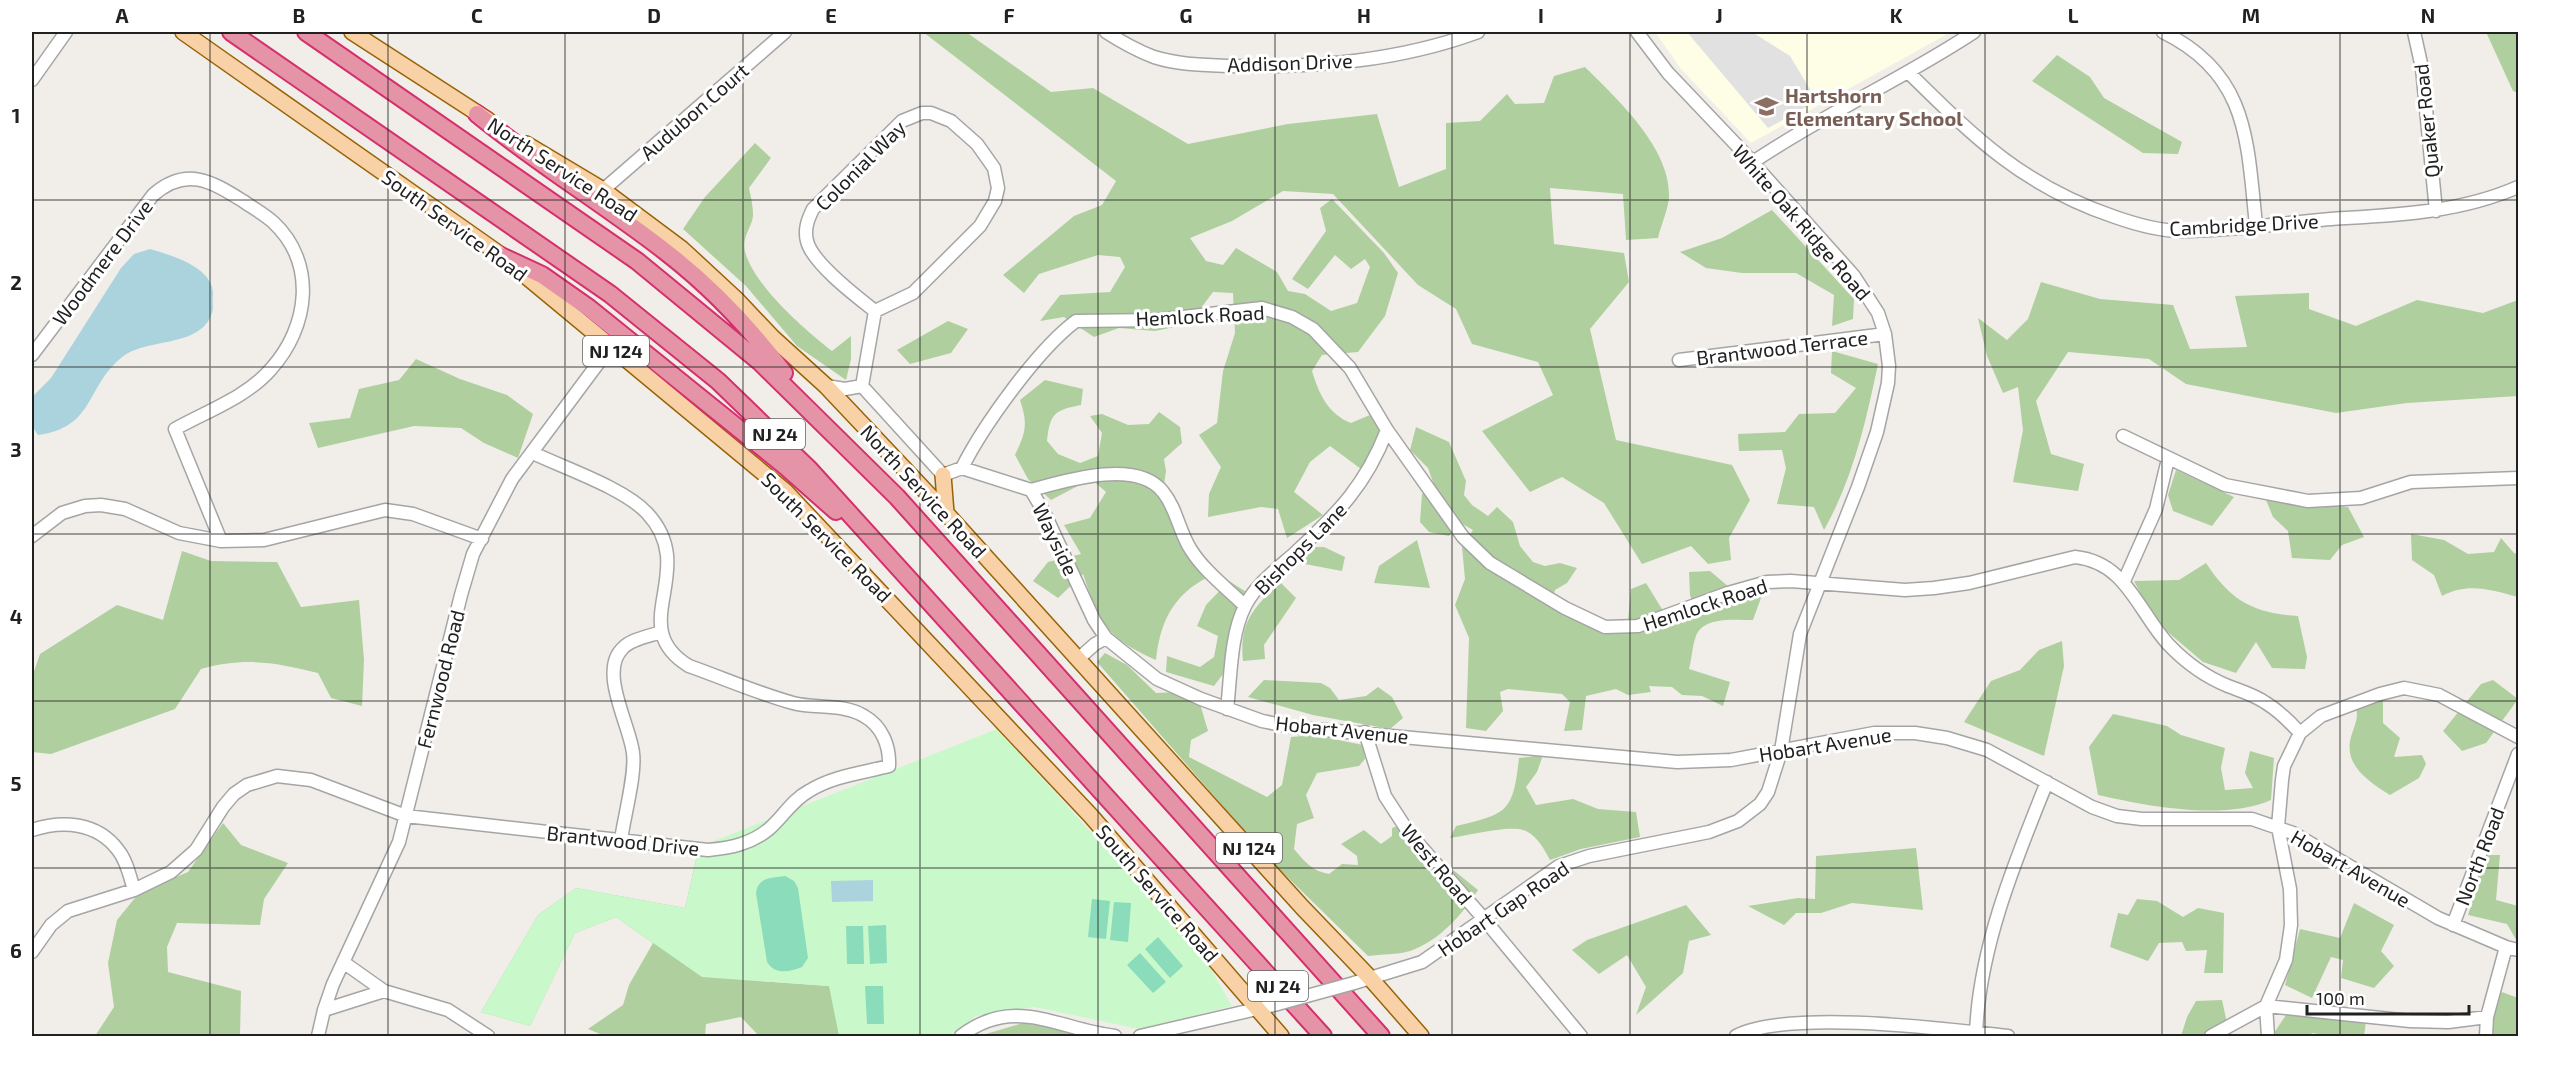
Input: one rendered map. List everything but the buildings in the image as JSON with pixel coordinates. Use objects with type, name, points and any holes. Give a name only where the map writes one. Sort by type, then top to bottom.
[{"type":"highway","name":"NJ 24","points":[[231,32],[554,254],[665,336],[765,423],[917,586],[1323,1036]]},
{"type":"highway","name":"NJ 24","points":[[306,32],[637,261],[744,348],[815,414],[897,497],[1382,1036]]},
{"type":"highway","points":[[477,114],[521,150],[666,252],[720,300],[767,351],[815,414]]},
{"type":"highway","points":[[501,256],[542,275],[599,316],[785,466],[917,586]]},
{"type":"main road","name":"South Service Road","points":[[183,32],[501,256],[739,450],[785,491],[1091,816],[1281,1036]]},
{"type":"main road","name":"North Service Road","points":[[352,32],[477,114],[603,190],[682,249],[736,299],[772,337],[826,386],[946,513],[1077,660],[1421,1036]]},
{"type":"main road","points":[[943,475],[946,513]]},
{"type":"street","points":[[32,80],[66,32]]},
{"type":"street","name":"Audubon Court","points":[[603,190],[785,32]]},
{"type":"street","name":"Addison Drive","points":[[1106,32],[1154,57],[1202,65],[1256,66],[1392,56],[1441,45],[1478,32]]},
{"type":"street","name":"White Oak Ridge Road","points":[[1637,32],[1668,73],[1753,162],[1854,276],[1878,313],[1885,334],[1889,366],[1883,407],[1858,488],[1818,584],[1798,642],[1781,751]]},
{"type":"street","points":[[1753,162],[1838,109],[1908,72],[1974,32]]},
{"type":"street","points":[[2163,32],[2190,47],[2204,59],[2228,88],[2239,109],[2245,132],[2256,225]]},
{"type":"street","name":"Quaker Road","points":[[2414,32],[2422,68],[2436,211]]},
{"type":"street","name":"Cambridge Drive","points":[[1908,72],[1991,151],[2039,185],[2085,207],[2133,223],[2180,231],[2436,211],[2489,200],[2518,187]]},
{"type":"street","name":"Colonial Way","points":[[922,113],[941,116],[968,134],[987,156],[997,179],[995,201],[980,226],[914,293],[875,311],[810,252],[805,230],[807,221],[813,209],[908,117],[922,113]]},
{"type":"street","name":"Woodmere Drive","points":[[32,355],[153,195],[171,182],[192,178],[206,180],[273,222],[292,246],[302,274],[303,304],[295,334],[282,356],[253,387],[175,429],[221,541]]},
{"type":"street","name":"Hemlock Road","points":[[962,468],[992,421],[1045,350],[1076,321],[1088,319],[1157,320],[1262,308],[1292,317],[1313,329],[1350,369],[1387,430],[1463,537],[1490,563],[1565,608],[1605,627],[1638,627],[1728,593],[1767,582],[1791,581],[1905,590],[1934,588],[1969,583],[2075,557],[2101,562],[2124,581],[2161,636],[2187,662],[2227,686],[2265,702],[2300,733]]},
{"type":"street","points":[[861,386],[875,311]]},
{"type":"street","name":"Brantwood Terrace","points":[[1679,360],[1885,334]]},
{"type":"street","name":"Fernwood Road","points":[[318,1036],[324,1010],[343,962],[390,864],[405,816],[460,594],[474,554],[512,479],[611,346]]},
{"type":"street","points":[[826,386],[844,389],[861,386]]},
{"type":"street","points":[[861,386],[943,475],[962,468]]},
{"type":"street","name":"Bishops Lane","points":[[1227,709],[1236,636],[1245,606],[1262,584],[1325,525],[1353,494],[1375,462],[1387,430]]},
{"type":"street","points":[[2123,435],[2168,459],[2225,484],[2308,501],[2361,498],[2411,482],[2518,478]]},
{"type":"street","points":[[532,453],[626,497],[652,519],[664,542],[669,568],[659,617],[661,632],[625,646],[617,656],[614,667],[616,695],[634,756],[621,840]]},
{"type":"street","points":[[2124,581],[2156,509],[2168,459]]},
{"type":"street","name":"Wayside","points":[[962,468],[1031,490],[1044,512],[1094,620],[1106,638]]},
{"type":"street","points":[[1031,490],[1082,475],[1127,475],[1147,481],[1162,490],[1174,510],[1183,536],[1204,567],[1245,606]]},
{"type":"street","points":[[32,536],[62,513],[101,504],[125,509],[179,533],[221,541],[253,541],[285,536],[385,510],[414,514],[482,539]]},
{"type":"street","name":"Brantwood Drive","points":[[32,952],[51,925],[68,911],[134,890],[171,872],[196,850],[223,807],[247,785],[263,779],[278,776],[311,780],[405,816],[682,849],[733,847],[755,839],[770,829],[808,791],[829,780],[889,766],[885,740],[872,722],[863,715],[843,708],[811,707],[791,702],[689,666],[671,652],[661,632]]},
{"type":"street","points":[[1077,660],[1095,644],[1106,638]]},
{"type":"street","name":"Hobart Avenue","points":[[1106,638],[1157,679],[1227,709],[1292,727],[1677,762],[1731,760],[1874,733],[1915,732],[1987,750],[2092,807],[2117,816],[2142,819],[2243,819],[2277,827],[2293,833],[2453,925],[2512,948]]},
{"type":"street","points":[[2268,1036],[2266,1006],[2286,960],[2291,925],[2290,889],[2277,827],[2284,766],[2300,733],[2321,716],[2380,693],[2404,688],[2439,695],[2518,737]]},
{"type":"street","name":"West Road","points":[[1365,732],[1385,796],[1396,815],[1581,1036]]},
{"type":"street","name":"Hobart Gap Road","points":[[1258,1009],[1371,979],[1422,962],[1559,866],[1589,856],[1710,832],[1738,821],[1760,804],[1768,792],[1781,751]]},
{"type":"street","name":"North Road","points":[[2453,925],[2518,754]]},
{"type":"street","points":[[1976,1035],[1982,987],[1995,928],[2015,862],[2047,782]]},
{"type":"street","points":[[32,830],[54,823],[76,825],[102,836],[118,850],[124,859],[134,890]]},
{"type":"street","points":[[2486,1036],[2487,1017],[2512,948]]},
{"type":"street","points":[[343,962],[384,990],[448,1010],[488,1036]]},
{"type":"street","points":[[324,1010],[384,990]]},
{"type":"street","points":[[2211,1036],[2266,1006],[2410,1021],[2448,1022],[2487,1017]]},
{"type":"street","points":[[1140,1036],[1258,1009]]},
{"type":"street","points":[[961,1036],[993,1019],[1015,1015],[1042,1018],[1115,1036]]},
{"type":"street","points":[[1736,1036],[1759,1027],[1832,1022],[2008,1036]]},
{"type":"shaded area","name":"Hartshorn Elementary School","points":[[1655,32],[1951,32],[1751,143],[1681,69]]},
{"type":"shaded area","points":[[1687,32],[1752,32],[1790,56],[1817,101],[1768,128]]},
{"type":"green space","points":[[923,32],[966,32],[1051,92],[1093,88],[1188,144],[1288,124],[1377,114],[1399,187],[1446,169],[1446,123],[1480,121],[1507,94],[1515,104],[1544,103],[1554,76],[1585,67],[1626,109],[1652,143],[1667,179],[1669,197],[1658,238],[1626,240],[1623,194],[1550,188],[1554,244],[1624,253],[1629,282],[1590,329],[1616,440],[1732,465],[1750,500],[1729,538],[1731,560],[1708,564],[1691,546],[1642,564],[1604,503],[1562,477],[1530,492],[1482,431],[1553,395],[1538,362],[1472,344],[1456,309],[1418,285],[1333,194],[1283,191],[1232,221],[1190,238],[1206,261],[1223,265],[1236,248],[1277,272],[1288,291],[1305,294],[1331,311],[1357,303],[1370,267],[1365,259],[1351,269],[1335,255],[1308,289],[1292,279],[1326,231],[1320,208],[1332,199],[1384,253],[1398,273],[1385,316],[1358,352],[1322,355],[1312,371],[1321,395],[1330,409],[1351,423],[1370,415],[1381,430],[1361,469],[1330,446],[1310,462],[1294,492],[1323,515],[1287,538],[1278,509],[1261,507],[1208,517],[1209,494],[1221,467],[1199,435],[1217,423],[1223,371],[1235,333],[1233,293],[1213,292],[1189,324],[1155,331],[1119,328],[1094,337],[1064,317],[1040,321],[1060,295],[1110,292],[1125,267],[1120,257],[1098,255],[1039,274],[1024,293],[1003,275],[1074,216],[1102,205],[1116,181]]},
{"type":"green space","points":[[2486,32],[2518,32],[2518,93],[2513,91]]},
{"type":"green space","points":[[2057,55],[2090,77],[2104,98],[2182,142],[2178,154],[2143,153],[2032,81]]},
{"type":"green space","points":[[755,143],[771,158],[749,188],[753,215],[745,242],[746,255],[752,268],[771,295],[808,332],[832,351],[851,336],[851,359],[846,380],[797,346],[746,286],[683,229],[705,197]]},
{"type":"green space","points":[[1772,210],[1854,299],[1853,319],[1832,326],[1834,295],[1796,273],[1742,273],[1706,268],[1680,252],[1722,238]]},
{"type":"green space","points":[[2041,282],[2100,299],[2173,305],[2190,349],[2247,347],[2235,296],[2309,293],[2309,309],[2356,326],[2417,300],[2483,313],[2518,300],[2518,396],[2407,403],[2336,413],[2186,384],[2149,359],[2068,352],[2036,401],[2051,454],[2084,464],[2078,491],[2013,482],[2023,430],[2018,387],[2003,393],[1987,356],[1978,318],[2007,340],[2028,319]]},
{"type":"green space","points":[[948,321],[968,329],[951,353],[910,364],[897,350]]},
{"type":"green space","points":[[1832,351],[1878,364],[1851,470],[1824,530],[1814,507],[1777,504],[1786,468],[1782,450],[1739,451],[1738,434],[1785,432],[1799,414],[1835,413],[1856,388],[1831,373]]},
{"type":"green space","points":[[416,359],[460,379],[507,395],[533,414],[518,458],[484,443],[461,428],[414,426],[318,448],[309,423],[350,418],[359,389],[399,380]]},
{"type":"green space","points":[[1045,380],[1083,389],[1081,405],[1059,411],[1052,419],[1047,441],[1058,454],[1080,463],[1098,456],[1102,433],[1090,416],[1102,414],[1128,425],[1149,424],[1159,412],[1180,427],[1182,443],[1164,459],[1166,471],[1162,498],[1208,577],[1186,592],[1170,611],[1161,634],[1156,660],[1126,644],[1108,628],[1095,605],[1083,574],[1058,598],[1033,581],[1048,562],[1081,554],[1064,525],[1090,518],[1106,492],[1091,479],[1051,500],[1028,479],[1015,455],[1025,428],[1020,400]]},
{"type":"green space","points":[[1416,427],[1449,442],[1466,481],[1464,495],[1472,505],[1488,516],[1497,507],[1513,522],[1520,546],[1533,562],[1545,566],[1560,563],[1577,568],[1567,583],[1555,590],[1551,606],[1627,631],[1631,589],[1646,583],[1665,614],[1678,618],[1696,613],[1690,595],[1689,572],[1710,571],[1729,587],[1762,595],[1753,620],[1713,622],[1705,625],[1696,636],[1689,669],[1730,682],[1723,706],[1702,696],[1682,695],[1672,687],[1649,686],[1651,692],[1628,695],[1616,689],[1586,696],[1582,730],[1564,731],[1570,702],[1562,694],[1508,689],[1500,692],[1503,711],[1486,731],[1466,728],[1469,638],[1455,605],[1465,579],[1462,547],[1473,530],[1459,522],[1449,536],[1429,532],[1420,522],[1422,494],[1434,485],[1428,468],[1410,450]]},
{"type":"green space","points":[[2176,470],[2234,497],[2212,526],[2173,511],[2168,495]]},
{"type":"green space","points":[[2266,500],[2348,507],[2364,537],[2342,545],[2330,560],[2292,558],[2288,531],[2273,517]]},
{"type":"green space","points":[[2411,534],[2444,540],[2468,554],[2494,552],[2501,538],[2514,553],[2518,554],[2518,597],[2470,588],[2442,596],[2434,575],[2412,560]]},
{"type":"green space","points":[[1417,540],[1430,588],[1374,583],[1379,566]]},
{"type":"green space","points":[[1310,547],[1324,547],[1345,557],[1342,571],[1294,562]]},
{"type":"green space","points":[[182,551],[211,561],[277,562],[301,607],[359,600],[364,660],[362,706],[331,698],[318,673],[260,662],[231,663],[201,669],[175,709],[51,754],[32,752],[32,677],[40,654],[117,605],[163,620]]},
{"type":"green space","points":[[2206,563],[2225,587],[2244,603],[2268,612],[2298,616],[2307,657],[2305,669],[2272,668],[2256,642],[2236,673],[2203,662],[2156,622],[2134,581],[2179,580]]},
{"type":"green space","points":[[1229,581],[1248,593],[1226,670],[1214,686],[1166,672],[1167,656],[1200,667],[1214,657],[1218,636],[1197,626],[1206,605]]},
{"type":"green space","points":[[1280,582],[1296,598],[1264,645],[1265,659],[1243,661],[1243,635],[1250,616]]},
{"type":"green space","points":[[2062,641],[2064,666],[2044,756],[1964,722],[1991,681],[2020,670],[2039,650]]},
{"type":"green space","points":[[1105,653],[1127,665],[1156,693],[1178,692],[1200,704],[1208,731],[1191,740],[1189,757],[1267,797],[1282,785],[1291,737],[1314,735],[1363,745],[1365,759],[1359,766],[1317,773],[1306,795],[1314,818],[1297,824],[1294,849],[1313,868],[1329,874],[1342,864],[1358,865],[1357,856],[1341,844],[1364,830],[1381,844],[1392,836],[1392,828],[1406,823],[1422,845],[1422,862],[1430,872],[1434,875],[1447,865],[1478,890],[1449,926],[1421,947],[1394,954],[1368,956],[1270,860],[1097,662]]},
{"type":"green space","points":[[1264,680],[1321,683],[1330,688],[1339,700],[1366,696],[1378,687],[1392,697],[1403,718],[1390,729],[1313,715],[1248,697]]},
{"type":"green space","points":[[2493,680],[2518,699],[2486,743],[2462,751],[2443,731],[2481,684]]},
{"type":"green space","points":[[2383,697],[2383,723],[2400,738],[2394,757],[2422,755],[2426,764],[2419,778],[2390,795],[2360,772],[2354,764],[2350,747],[2357,719],[2356,709]]},
{"type":"green space","points":[[2113,714],[2167,726],[2181,735],[2225,748],[2221,768],[2225,790],[2253,788],[2245,773],[2250,751],[2274,758],[2271,800],[2231,810],[2208,811],[2162,807],[2098,795],[2089,747]]},
{"type":"green space","points":[[997,729],[1202,954],[1232,1006],[1139,1029],[1034,1007],[976,1016],[949,1036],[839,1036],[829,986],[702,977],[616,917],[575,933],[530,1026],[481,1012],[538,915],[576,888],[685,908],[699,847]]},
{"type":"green space","points":[[1543,755],[1537,772],[1526,787],[1536,805],[1573,799],[1598,809],[1636,812],[1640,837],[1581,849],[1550,860],[1534,837],[1519,829],[1450,838],[1456,826],[1487,818],[1505,808],[1514,790],[1519,758]]},
{"type":"green space","points":[[223,823],[241,845],[288,863],[264,899],[260,925],[177,923],[167,947],[168,972],[241,991],[240,1036],[95,1036],[114,1007],[108,963],[117,920],[139,893],[188,872]]},
{"type":"green space","points":[[1916,848],[1923,910],[1852,903],[1821,913],[1796,913],[1784,925],[1748,906],[1798,898],[1815,899],[1816,856]]},
{"type":"green space","points":[[697,855],[759,981],[829,986],[901,1036],[759,1036],[741,1017],[706,1024],[705,1036],[605,1036],[588,1029],[623,1005],[629,985],[653,943],[616,917],[575,933],[530,1026],[481,1012],[538,915],[576,888],[685,908]]},
{"type":"green space","points":[[2486,855],[2500,855],[2496,900],[2518,906],[2518,943],[2507,924],[2468,915]]},
{"type":"green space","points":[[785,876],[794,881],[798,888],[808,958],[802,967],[778,971],[767,962],[756,893],[762,881]]},
{"type":"green space","points":[[1092,899],[1110,901],[1106,939],[1088,937]]},
{"type":"green space","points":[[2137,899],[2157,901],[2183,917],[2198,908],[2224,913],[2223,973],[2204,973],[2207,950],[2186,951],[2182,942],[2159,943],[2148,961],[2110,947],[2118,913],[2128,915]]},
{"type":"green space","points":[[1114,902],[1131,903],[1128,942],[1110,940]]},
{"type":"green space","points":[[2354,903],[2394,925],[2381,951],[2394,966],[2374,988],[2341,978],[2343,960],[2331,957],[2312,998],[2285,985],[2300,929],[2340,938]]},
{"type":"green space","points":[[1686,905],[1711,935],[1689,941],[1683,973],[1636,1015],[1646,987],[1627,955],[1599,974],[1572,950],[1587,940]]},
{"type":"green space","points":[[886,925],[887,963],[870,964],[868,926]]},
{"type":"green space","points":[[846,926],[863,926],[864,964],[847,964]]},
{"type":"green space","points":[[1158,937],[1183,966],[1170,978],[1145,949]]},
{"type":"green space","points":[[1140,953],[1166,982],[1153,993],[1127,965]]},
{"type":"green space","points":[[865,986],[883,986],[884,1024],[867,1024]]},
{"type":"green space","points":[[2502,992],[2518,998],[2518,1036],[2491,1036],[2493,1008]]},
{"type":"green space","points":[[2222,1000],[2227,1023],[2202,1036],[2181,1036],[2187,1017],[2196,1001]]},
{"type":"green space","points":[[2286,1015],[2366,1022],[2364,1036],[2330,1036],[2312,1033],[2310,1036],[2272,1036]]},
{"type":"green space","points":[[1023,1023],[1104,1036],[979,1036]]},
{"type":"water","points":[[150,249],[179,259],[199,269],[206,276],[211,285],[213,306],[206,324],[184,338],[144,347],[121,358],[109,370],[80,415],[70,424],[56,431],[38,435],[32,426],[32,397],[51,378],[121,268],[134,254]]},
{"type":"water","points":[[873,880],[873,901],[832,902],[831,881]]},
{"type":"place","name":"Hartshorn Elementary School","points":[[1767,106]]}]
